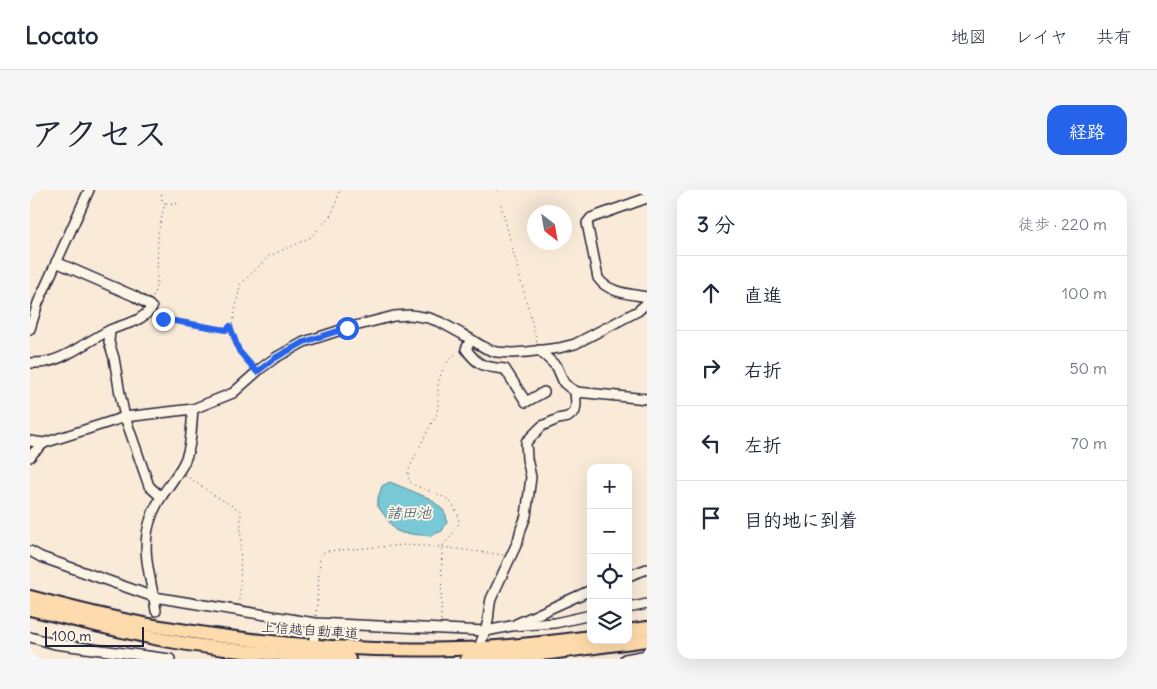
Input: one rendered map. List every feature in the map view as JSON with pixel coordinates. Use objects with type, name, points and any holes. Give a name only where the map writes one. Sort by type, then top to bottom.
[{"type":"highway","name":"上信越自動車道","points":[[30,597],[166,628],[266,642],[312,646],[372,649],[456,649],[587,637]]},
{"type":"highway","name":"上信越自動車道","points":[[30,608],[118,631],[165,640],[264,653],[313,658],[349,659]]},
{"type":"highway","points":[[632,630],[647,628]]},
{"type":"highway","points":[[467,659],[550,653],[647,640]]},
{"type":"street","points":[[30,330],[38,303],[89,190]]},
{"type":"street","points":[[647,198],[591,218],[587,223],[598,278],[601,283],[612,290],[647,297]]},
{"type":"street","points":[[30,363],[45,362],[59,357],[110,330],[145,316],[151,307],[134,296],[56,262]]},
{"type":"street","points":[[30,458],[44,443],[125,418],[193,409],[233,393],[275,358],[304,342],[394,316],[411,315],[429,318],[440,322],[485,348],[496,352],[512,353],[559,348],[576,344],[638,311],[647,303]]},
{"type":"street","points":[[110,330],[109,342],[114,358],[125,418],[149,486],[161,497]]},
{"type":"street","points":[[471,339],[466,348],[473,358],[491,368],[505,369],[526,402],[544,392]]},
{"type":"street","points":[[539,350],[557,367],[564,382],[574,391],[647,399]]},
{"type":"street","points":[[481,642],[486,631],[488,608],[491,599],[518,541],[526,516],[531,477],[526,442],[542,426],[568,417],[575,411],[574,391]]},
{"type":"street","points":[[156,611],[147,567],[146,544],[150,521],[161,497],[179,471],[189,449],[193,409]]},
{"type":"street","points":[[30,441],[44,443]]},
{"type":"street","points":[[30,552],[154,597],[315,623],[486,631],[511,626],[555,624],[587,616]]},
{"type":"street","points":[[632,575],[647,569]]},
{"type":"street","points":[[511,626],[587,592]]},
{"type":"street","points":[[632,607],[647,604]]},
{"type":"street","points":[[314,639],[315,623]]},
{"type":"street","points":[[30,637],[55,644],[166,659],[162,645]]},
{"type":"street","points":[[625,659],[647,655]]},
{"type":"path","points":[[161,190],[162,200],[165,203],[158,233],[157,283],[151,307],[163,319],[226,330],[233,324],[240,285],[269,256],[311,237],[330,216],[340,190]]},
{"type":"path","points":[[497,190],[539,350]]},
{"type":"path","points":[[165,203],[181,204]]},
{"type":"path","points":[[230,326],[239,351],[257,372]]},
{"type":"path","points":[[441,629],[442,547],[459,523],[458,514],[447,499],[416,486],[409,481],[408,471],[431,424],[436,418],[438,385],[441,372],[452,357],[460,350],[466,348]]},
{"type":"path","points":[[179,471],[214,495],[241,510],[240,611]]},
{"type":"path","points":[[315,623],[320,559],[321,554],[327,551],[404,545],[442,547],[511,556]]},
{"type":"water","name":"諸田池","points":[[390,482],[431,499],[443,510],[447,522],[442,531],[430,536],[402,533],[395,530],[377,505],[382,486]]},
{"type":"waterway","points":[[30,195],[33,190]]},
{"type":"route","points":[[163,319],[226,330],[230,326],[239,351],[257,372],[275,358],[304,342],[347,328]]}]
